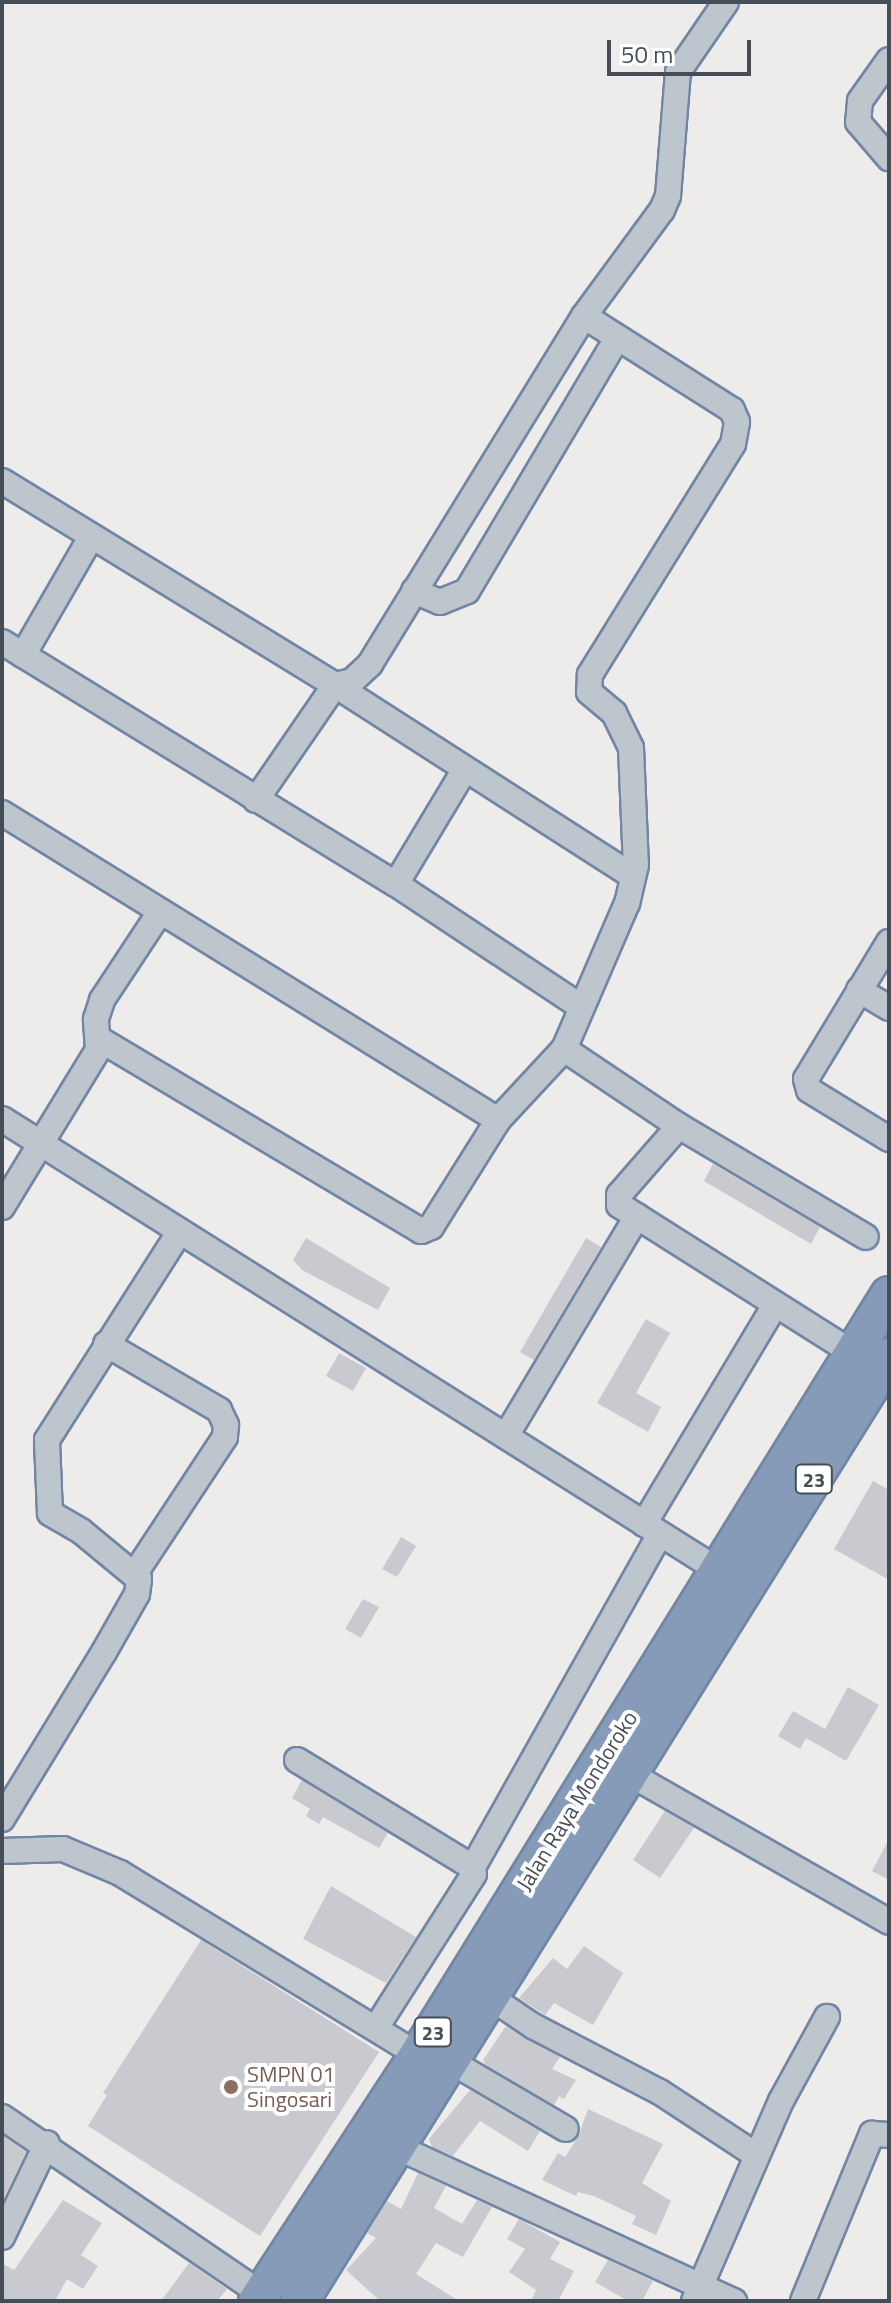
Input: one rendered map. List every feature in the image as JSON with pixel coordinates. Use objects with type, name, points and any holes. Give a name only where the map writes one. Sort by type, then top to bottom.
[{"type":"highway","name":"Jalan Raya Mondoroko","points":[[259,2297],[434,2058],[733,1579],[875,1360],[889,1295]]},
{"type":"highway","name":"Jalan Raya Mondoroko","points":[[300,2301],[397,2147],[434,2058],[490,1997],[617,1767]]},
{"type":"street","points":[[256,800],[335,685],[352,681],[370,664],[584,316],[668,196],[678,72],[720,11]]},
{"type":"street","points":[[889,60],[860,101],[858,122],[889,158]]},
{"type":"street","points":[[99,1039],[421,1231],[431,1227],[498,1120],[564,1049],[627,903],[638,841],[631,748],[614,713],[589,692],[590,675],[733,444],[737,422],[732,410],[584,316]]},
{"type":"street","points":[[414,591],[440,602],[467,591],[617,338]]},
{"type":"street","points":[[2,481],[335,685],[633,876]]},
{"type":"street","points":[[23,655],[91,537]]},
{"type":"street","points":[[2,642],[396,884],[581,1007]]},
{"type":"street","points":[[396,884],[465,769]]},
{"type":"street","points":[[2,813],[498,1120]]},
{"type":"street","points":[[2,1207],[98,1050],[96,1019],[102,1000],[160,912]]},
{"type":"street","points":[[889,942],[806,1083],[889,1139]]},
{"type":"street","points":[[859,990],[889,1008]]},
{"type":"street","points":[[564,1049],[670,1120],[866,1237]]},
{"type":"street","points":[[2,1119],[733,1579]]},
{"type":"street","points":[[670,1120],[619,1195],[619,1205],[775,1305],[875,1360]]},
{"type":"street","points":[[506,1436],[637,1216]]},
{"type":"street","points":[[136,1572],[50,1513],[46,1502],[51,1429],[179,1233]]},
{"type":"street","points":[[376,2028],[474,1879],[472,1869],[775,1305]]},
{"type":"street","points":[[2,1819],[137,1594],[136,1572],[225,1437],[226,1425],[219,1410],[106,1344]]},
{"type":"street","points":[[297,1760],[472,1869]]},
{"type":"street","points":[[617,1767],[889,1922]]},
{"type":"street","points":[[2,1851],[77,1853],[120,1873],[376,2028],[566,2129]]},
{"type":"street","points":[[490,1997],[533,2026],[660,2092],[698,2122],[756,2155]]},
{"type":"street","points":[[697,2294],[756,2155],[827,2017]]},
{"type":"street","points":[[2,2117],[47,2143],[259,2297]]},
{"type":"street","points":[[803,2301],[872,2134],[889,2135]]},
{"type":"street","points":[[2,2237],[47,2143]]},
{"type":"street","points":[[397,2147],[697,2294],[734,2301]]},
{"type":"building","points":[[713,1164],[820,1227],[811,1244],[704,1181]]},
{"type":"building","points":[[306,1238],[390,1288],[378,1310],[302,1270],[293,1260]]},
{"type":"building","points":[[586,1238],[601,1247],[534,1360],[520,1352]]},
{"type":"building","points":[[646,1319],[670,1333],[636,1393],[661,1407],[648,1432],[597,1403]]},
{"type":"building","points":[[339,1353],[366,1368],[353,1391],[326,1376]]},
{"type":"building","points":[[873,1481],[889,1490],[889,1580],[834,1549]]},
{"type":"building","points":[[401,1537],[416,1546],[397,1577],[382,1569]]},
{"type":"building","points":[[363,1599],[379,1607],[361,1638],[345,1629]]},
{"type":"building","points":[[848,1687],[879,1705],[846,1761],[806,1738],[800,1749],[778,1736],[793,1711],[825,1729]]},
{"type":"building","points":[[302,1780],[388,1833],[379,1848],[323,1817],[319,1824],[306,1816],[310,1809],[292,1798]]},
{"type":"building","points":[[665,1811],[694,1828],[660,1878],[633,1860]]},
{"type":"building","points":[[889,1839],[889,1880],[872,1871]]},
{"type":"building","points":[[331,1886],[416,1937],[386,1983],[303,1939]]},
{"type":"building","name":"SMPN 01 Singosari","points":[[201,1940],[379,2052],[260,2236],[88,2126],[107,2095],[103,2093]]},
{"type":"building","points":[[584,1946],[623,1973],[593,2025],[554,2003],[545,2015],[519,1998],[553,1958],[567,1969]]},
{"type":"building","points":[[506,2026],[560,2057],[552,2069],[576,2080],[564,2099],[559,2096],[554,2105],[486,2065],[483,2060]]},
{"type":"building","points":[[470,2090],[540,2131],[528,2151],[480,2121],[453,2156],[432,2147],[429,2139]]},
{"type":"building","points":[[588,2109],[663,2144],[642,2183],[671,2201],[656,2235],[632,2224],[636,2216],[594,2196],[578,2192],[576,2196],[542,2180],[558,2153],[565,2157],[578,2137]]},
{"type":"building","points":[[2,2135],[26,2152],[2,2202]]},
{"type":"building","points":[[418,2173],[446,2186],[434,2208],[462,2224],[477,2200],[492,2207],[463,2257],[436,2243],[416,2274],[459,2301],[380,2301],[346,2270],[376,2238],[367,2233],[387,2201],[401,2209]]},
{"type":"building","points":[[63,2200],[102,2223],[81,2255],[98,2266],[83,2289],[67,2279],[55,2301],[2,2301],[2,2263],[14,2270]]},
{"type":"building","points":[[519,2219],[560,2242],[550,2259],[574,2271],[558,2301],[531,2301],[536,2290],[509,2272],[525,2249],[507,2239]]},
{"type":"building","points":[[608,2260],[653,2281],[642,2301],[628,2301],[595,2282]]},
{"type":"building","points":[[189,2263],[227,2289],[217,2301],[161,2301]]},
{"type":"place","name":"SMPN 01 Singosari","points":[[231,2087]]}]
